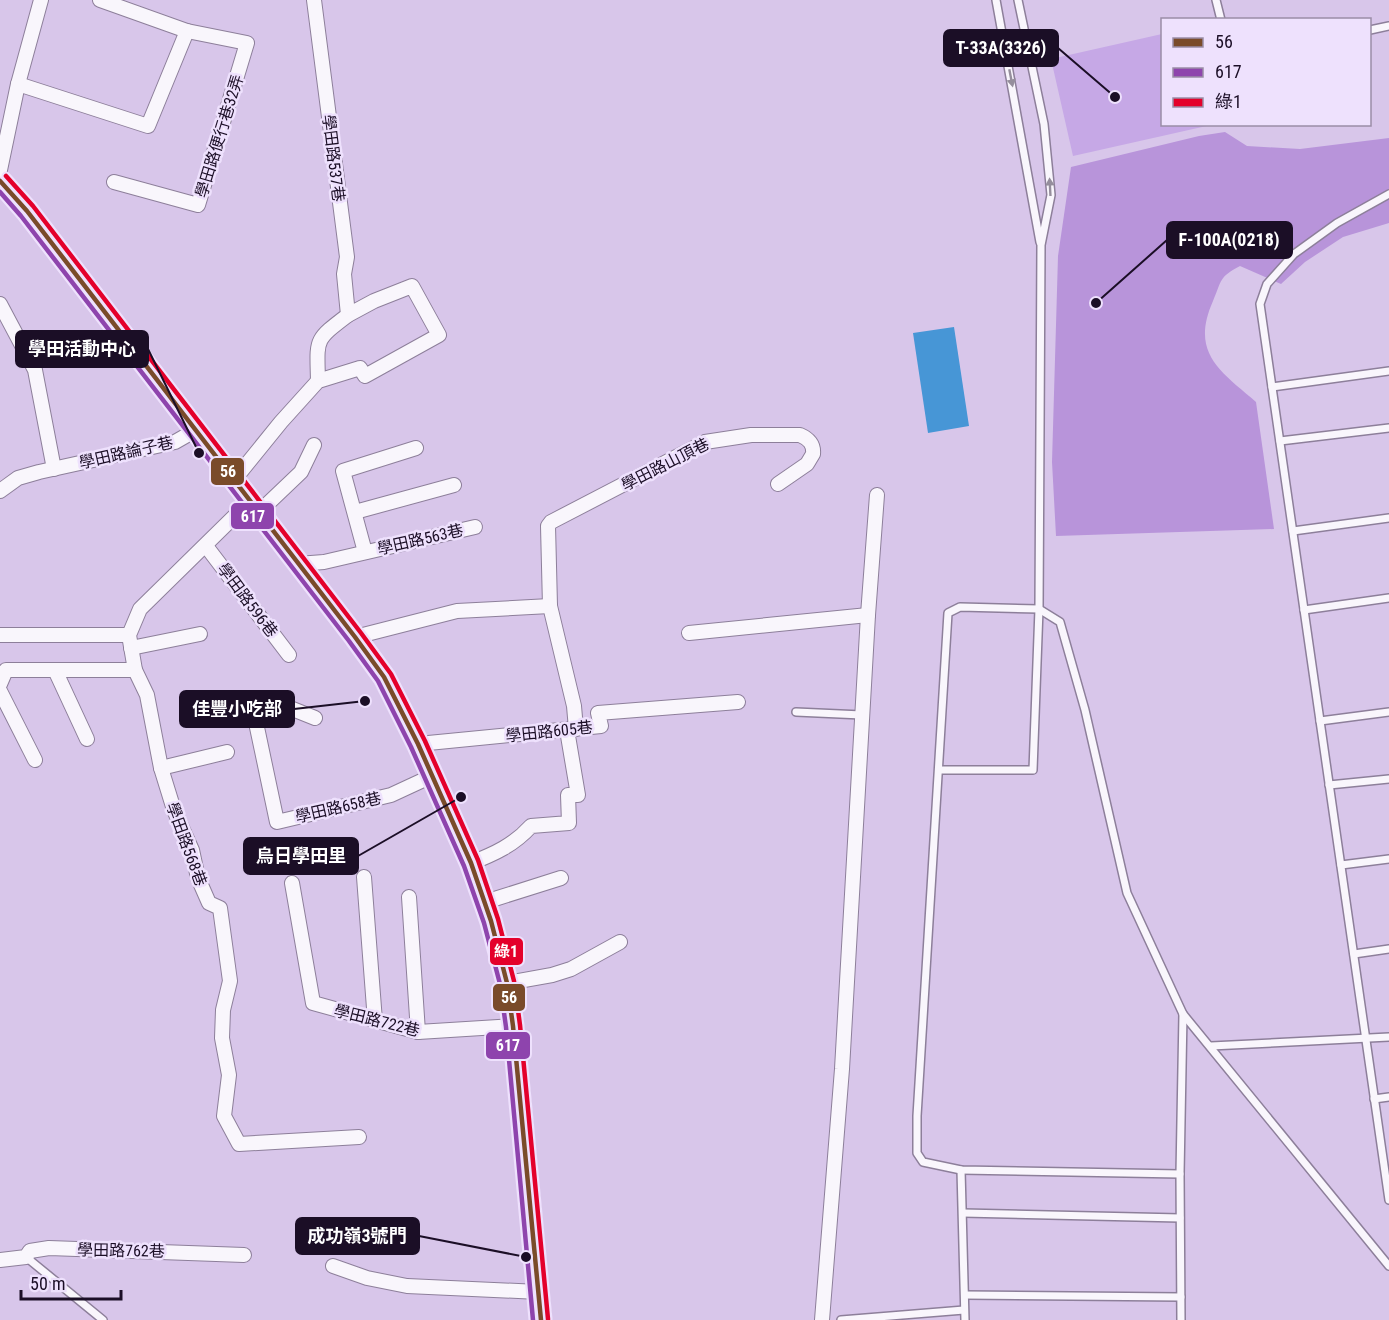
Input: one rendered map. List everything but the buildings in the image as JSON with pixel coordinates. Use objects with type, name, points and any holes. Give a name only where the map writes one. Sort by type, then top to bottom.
[{"type":"main road","points":[[0,181],[27,212],[355,637],[384,677],[418,744],[471,863],[485,902],[507,982],[541,1320]]},
{"type":"street","points":[[0,170],[18,84],[41,0]]},
{"type":"street","name":"學田路便行巷32弄","points":[[100,0],[187,31],[247,43],[198,205],[114,182]]},
{"type":"street","name":"學田路537巷","points":[[314,0],[347,257],[344,274],[348,315]]},
{"type":"street","points":[[18,84],[148,126],[187,31]]},
{"type":"street","points":[[234,480],[318,381],[360,368],[365,376],[440,335],[412,286],[374,301],[348,315],[321,335],[317,347],[318,381]]},
{"type":"street","points":[[0,303],[35,370],[54,468]]},
{"type":"street","name":"學田路論子巷","points":[[0,491],[18,478],[175,442],[196,430]]},
{"type":"street","name":"學田路山頂巷","points":[[471,863],[500,851],[520,838],[531,826],[569,822],[568,795],[578,795],[571,730],[574,706],[550,606],[548,526],[556,518],[606,495],[695,446],[713,439],[751,435],[800,435],[806,438],[814,448],[807,464],[778,484]]},
{"type":"street","points":[[130,641],[140,609],[206,546],[301,472],[314,445]]},
{"type":"street","name":"學田路563巷","points":[[365,552],[343,471],[416,448]]},
{"type":"street","points":[[355,512],[454,485]]},
{"type":"street","points":[[822,1320],[842,1069],[877,495]]},
{"type":"street","name":"學田路563巷","points":[[298,564],[324,562],[475,527]]},
{"type":"street","name":"學田路596巷","points":[[206,546],[289,655]]},
{"type":"street","points":[[355,637],[457,612],[550,606]]},
{"type":"street","points":[[689,633],[868,615]]},
{"type":"street","points":[[0,635],[130,641],[200,634]]},
{"type":"street","name":"學田路568巷","points":[[130,641],[135,670],[147,694],[161,768],[174,810],[192,849],[198,878],[209,903],[220,908],[230,981],[223,1010],[222,1038],[229,1075],[224,1116],[239,1144],[359,1137]]},
{"type":"street","points":[[0,684],[6,670],[135,670]]},
{"type":"street","points":[[56,670],[87,739]]},
{"type":"street","points":[[0,691],[35,760]]},
{"type":"street","name":"學田路658巷","points":[[315,718],[279,704],[251,699],[277,822],[391,795],[432,776]]},
{"type":"street","name":"學田路605巷","points":[[418,744],[601,726],[598,713],[738,702]]},
{"type":"street","points":[[161,768],[227,752]]},
{"type":"street","points":[[364,877],[375,1021]]},
{"type":"street","points":[[485,902],[561,878]]},
{"type":"street","name":"學田路722巷","points":[[292,883],[313,1003],[418,1032],[513,1026]]},
{"type":"street","points":[[409,897],[418,1032]]},
{"type":"street","points":[[507,982],[552,975],[571,969],[620,942]]},
{"type":"street","name":"學田路762巷","points":[[0,1260],[26,1257],[30,1251],[49,1248],[244,1255]]},
{"type":"street","points":[[333,1266],[367,1278],[406,1286],[539,1292]]},
{"type":"lane","points":[[996,0],[1041,245]]},
{"type":"lane","points":[[939,770],[1033,770],[1039,609],[1041,245],[1050,195],[1044,124],[1018,0]]},
{"type":"lane","points":[[1216,0],[1220,18]]},
{"type":"lane","points":[[1371,30],[1389,26]]},
{"type":"lane","points":[[1389,194],[1337,223],[1294,254],[1267,284],[1260,304],[1374,1099],[1388,1179],[1389,1200]]},
{"type":"lane","points":[[1272,387],[1389,371]]},
{"type":"lane","points":[[1280,441],[1389,428]]},
{"type":"lane","points":[[1293,531],[1389,518]]},
{"type":"lane","points":[[1304,610],[1389,598]]},
{"type":"lane","points":[[1180,1174],[961,1170],[923,1162],[916,1153],[948,613],[960,607],[1039,609],[1060,622],[1085,710],[1127,894],[1183,1014],[1389,1266]]},
{"type":"lane","points":[[796,712],[862,715]]},
{"type":"lane","points":[[1320,721],[1389,712]]},
{"type":"lane","points":[[1329,785],[1389,779]]},
{"type":"lane","points":[[1341,865],[1389,859]]},
{"type":"lane","points":[[1354,954],[1389,949]]},
{"type":"lane","points":[[1181,1320],[1180,1174],[1183,1014]]},
{"type":"lane","points":[[1211,1046],[1389,1037]]},
{"type":"lane","points":[[1374,1099],[1389,1097]]},
{"type":"lane","points":[[961,1170],[964,1320]]},
{"type":"lane","points":[[963,1213],[1180,1218]]},
{"type":"lane","points":[[26,1257],[103,1320]]},
{"type":"lane","points":[[965,1295],[1181,1297]]},
{"type":"lane","points":[[841,1320],[964,1310]]},
{"type":"shaded area","points":[[1161,34],[1161,126],[1207,126],[1073,156],[1051,59]]},
{"type":"shaded area","points":[[1225,132],[1247,146],[1300,149],[1389,138],[1389,223],[1343,237],[1305,262],[1281,284],[1240,266],[1228,273],[1222,280],[1207,319],[1205,334],[1207,348],[1212,359],[1256,402],[1274,529],[1056,536],[1052,462],[1058,256],[1071,167],[1199,136]]},
{"type":"water","points":[[954,327],[969,426],[928,433],[913,333]]},
{"type":"transit line","name":"綠1","points":[[6,176],[33,206],[361,633],[391,674],[425,741],[478,860],[498,919],[514,981],[548,1319]]},
{"type":"transit line","name":"56","points":[[0,181],[27,211],[355,637],[384,677],[418,744],[471,863],[491,921],[507,983],[541,1320]]},
{"type":"transit line","name":"617","points":[[0,192],[21,216],[349,641],[378,681],[411,747],[464,866],[484,923],[500,984],[533,1320]]},
{"type":"place","name":"T-33A(3326)","points":[[1115,97]]},
{"type":"place","name":"F-100A(0218)","points":[[1096,303]]},
{"type":"place","name":"學田活動中心","points":[[199,453]]},
{"type":"place","name":"佳豐小吃部","points":[[365,701]]},
{"type":"place","name":"烏日學田里","points":[[461,797]]},
{"type":"place","name":"成功嶺3號門","points":[[526,1257]]}]
